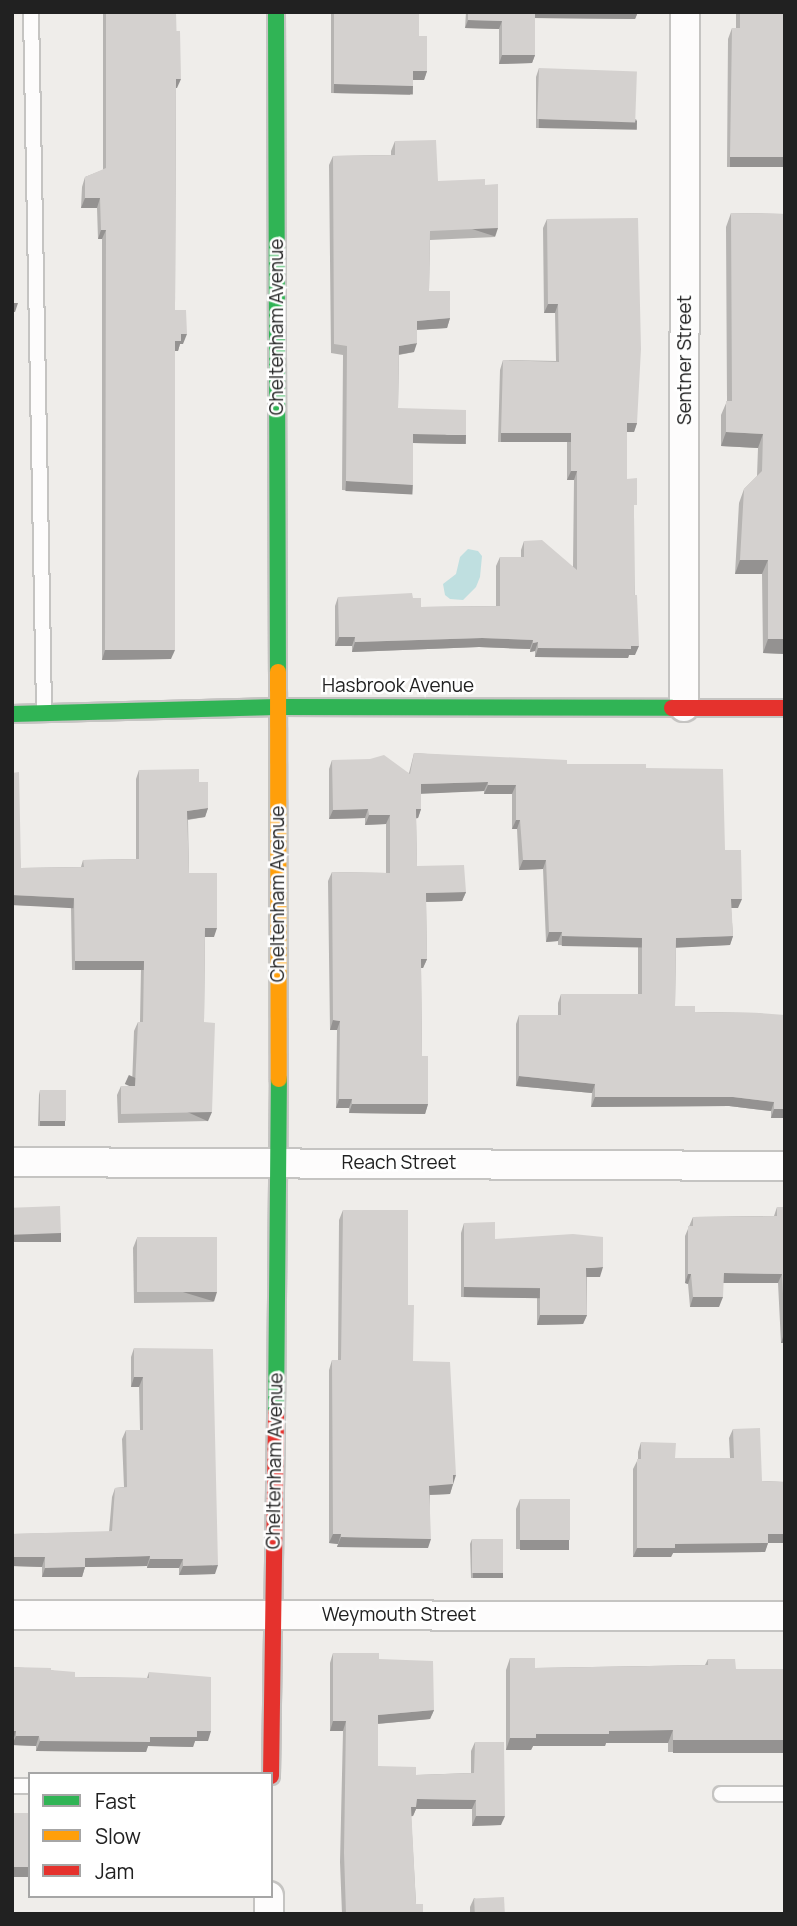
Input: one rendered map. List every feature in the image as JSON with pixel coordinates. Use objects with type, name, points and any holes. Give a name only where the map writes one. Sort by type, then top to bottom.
[{"type":"street","name":"Cheltenham Avenue","points":[[271,1772],[279,1162],[276,12]]},
{"type":"street","name":"Sentner Street","points":[[684,707],[685,12]]},
{"type":"street","name":"Hasbrook Avenue","points":[[12,713],[277,708],[785,708]]},
{"type":"street","name":"Reach Street","points":[[12,1162],[785,1166]]},
{"type":"street","name":"Weymouth Street","points":[[12,1615],[785,1616]]},
{"type":"lane","points":[[31,12],[44,714]]},
{"type":"lane","points":[[721,1794],[785,1794]]},
{"type":"water","points":[[468,549],[478,551],[482,556],[480,577],[476,587],[463,600],[450,599],[445,595],[443,584],[456,574],[460,557]]},
{"type":"building","points":[[106,12],[176,12],[176,31],[180,31],[181,79],[176,79],[175,310],[186,310],[187,334],[181,334],[181,341],[175,341],[175,650],[105,650],[106,230],[101,230],[100,198],[85,198],[85,177],[106,168]]},
{"type":"building","points":[[334,12],[419,12],[419,36],[427,36],[427,71],[413,71],[413,86],[334,84]]},
{"type":"building","points":[[468,12],[535,12],[535,55],[502,55],[502,21],[468,20]]},
{"type":"building","points":[[740,12],[785,12],[785,157],[730,157],[732,28],[740,28]]},
{"type":"building","points":[[539,68],[637,71],[635,122],[537,119]]},
{"type":"building","points":[[436,140],[438,181],[485,179],[485,185],[498,184],[498,228],[430,231],[429,291],[450,291],[450,318],[417,321],[417,343],[399,346],[398,408],[466,410],[466,435],[413,434],[413,485],[346,481],[347,346],[334,344],[333,156],[395,155],[395,141]]},
{"type":"building","points":[[731,213],[785,214],[785,639],[768,639],[768,560],[740,560],[744,489],[762,471],[763,434],[726,432],[726,401],[732,401]]},
{"type":"building","points":[[638,218],[641,349],[637,423],[627,423],[627,479],[637,478],[637,505],[634,505],[634,595],[637,595],[639,646],[631,646],[631,649],[538,648],[538,642],[533,643],[533,640],[482,638],[355,642],[355,637],[339,637],[338,597],[412,593],[413,598],[421,598],[421,607],[500,606],[500,557],[524,557],[524,541],[542,540],[577,570],[577,471],[571,471],[571,433],[501,433],[503,360],[559,362],[558,304],[548,304],[547,219]]},
{"type":"building","points":[[414,753],[567,760],[567,764],[646,764],[646,768],[723,769],[725,850],[741,850],[742,899],[731,899],[733,936],[676,938],[675,1006],[695,1006],[695,1012],[785,1015],[785,1109],[774,1109],[774,1102],[733,1097],[595,1097],[595,1084],[519,1076],[519,1015],[561,1015],[561,994],[642,994],[642,938],[562,936],[562,932],[549,932],[546,860],[523,860],[520,820],[516,820],[516,785],[488,785],[488,782],[421,784],[421,809],[416,809],[417,866],[464,865],[466,892],[426,893],[427,959],[421,959],[422,1056],[428,1056],[428,1104],[352,1104],[352,1099],[339,1099],[340,1021],[333,1020],[332,872],[390,873],[390,815],[369,815],[368,809],[333,810],[332,760],[370,759],[384,755],[410,774]]},
{"type":"building","points":[[199,769],[199,782],[208,782],[208,808],[187,811],[189,873],[217,873],[217,928],[205,928],[204,1022],[215,1023],[212,1112],[121,1114],[121,1086],[135,1086],[138,1022],[143,1022],[144,961],[75,961],[74,898],[12,895],[12,773],[19,772],[21,868],[84,867],[83,860],[139,859],[139,770]]},
{"type":"building","points":[[40,1090],[66,1090],[66,1121],[40,1121]]},
{"type":"building","points":[[60,1206],[61,1233],[13,1235],[12,1208]]},
{"type":"building","points":[[777,1207],[785,1207],[785,1334],[782,1274],[724,1273],[723,1297],[693,1297],[691,1274],[688,1274],[688,1226],[693,1226],[693,1217],[777,1216]]},
{"type":"building","points":[[343,1210],[408,1210],[408,1305],[414,1305],[413,1361],[450,1362],[456,1475],[453,1475],[453,1484],[429,1486],[431,1539],[341,1537],[341,1534],[333,1534],[332,1360],[341,1360]]},
{"type":"building","points":[[495,1222],[495,1239],[573,1234],[603,1237],[603,1267],[586,1268],[587,1315],[540,1315],[540,1288],[464,1287],[464,1223]]},
{"type":"building","points":[[137,1237],[217,1237],[217,1292],[137,1292]]},
{"type":"building","points":[[134,1348],[213,1349],[218,1565],[183,1566],[183,1559],[150,1559],[150,1556],[85,1558],[85,1567],[45,1568],[45,1557],[12,1557],[12,1534],[112,1531],[115,1488],[127,1487],[126,1430],[143,1430],[143,1377],[134,1377]]},
{"type":"building","points":[[760,1428],[762,1481],[785,1482],[785,1534],[768,1534],[768,1543],[675,1544],[675,1548],[637,1548],[637,1459],[641,1459],[641,1442],[676,1443],[675,1458],[734,1458],[733,1429]]},
{"type":"building","points":[[520,1499],[570,1499],[570,1540],[520,1540]]},
{"type":"building","points":[[472,1539],[503,1539],[503,1573],[472,1573]]},
{"type":"building","points":[[333,1653],[379,1653],[379,1659],[433,1661],[434,1710],[378,1715],[378,1766],[416,1767],[416,1775],[474,1773],[475,1742],[504,1742],[505,1816],[476,1816],[476,1800],[417,1799],[416,1807],[411,1807],[416,1904],[423,1904],[423,1914],[346,1914],[346,1721],[333,1721]]},
{"type":"building","points":[[510,1658],[535,1658],[535,1668],[708,1665],[708,1659],[735,1659],[736,1669],[785,1669],[785,1740],[673,1740],[673,1730],[609,1731],[609,1734],[536,1734],[536,1738],[510,1738]]},
{"type":"building","points":[[12,1667],[51,1668],[75,1672],[75,1677],[149,1678],[149,1672],[211,1677],[211,1731],[197,1731],[197,1737],[150,1737],[150,1742],[40,1741],[39,1736],[16,1736],[16,1731],[12,1731]]},
{"type":"building","points":[[12,1813],[28,1813],[28,1867],[12,1867]]},
{"type":"building","points":[[504,1897],[505,1914],[475,1914],[474,1899]]},
{"type":"traffic: fast","points":[[276,12],[278,672]]},
{"type":"traffic: fast","points":[[12,714],[277,707],[672,708]]},
{"type":"traffic: fast","points":[[276,1413],[279,1079]]},
{"type":"traffic: slow","points":[[278,672],[279,1079]]},
{"type":"traffic: jam","points":[[672,708],[785,708]]},
{"type":"traffic: jam","points":[[271,1772],[276,1413]]}]
